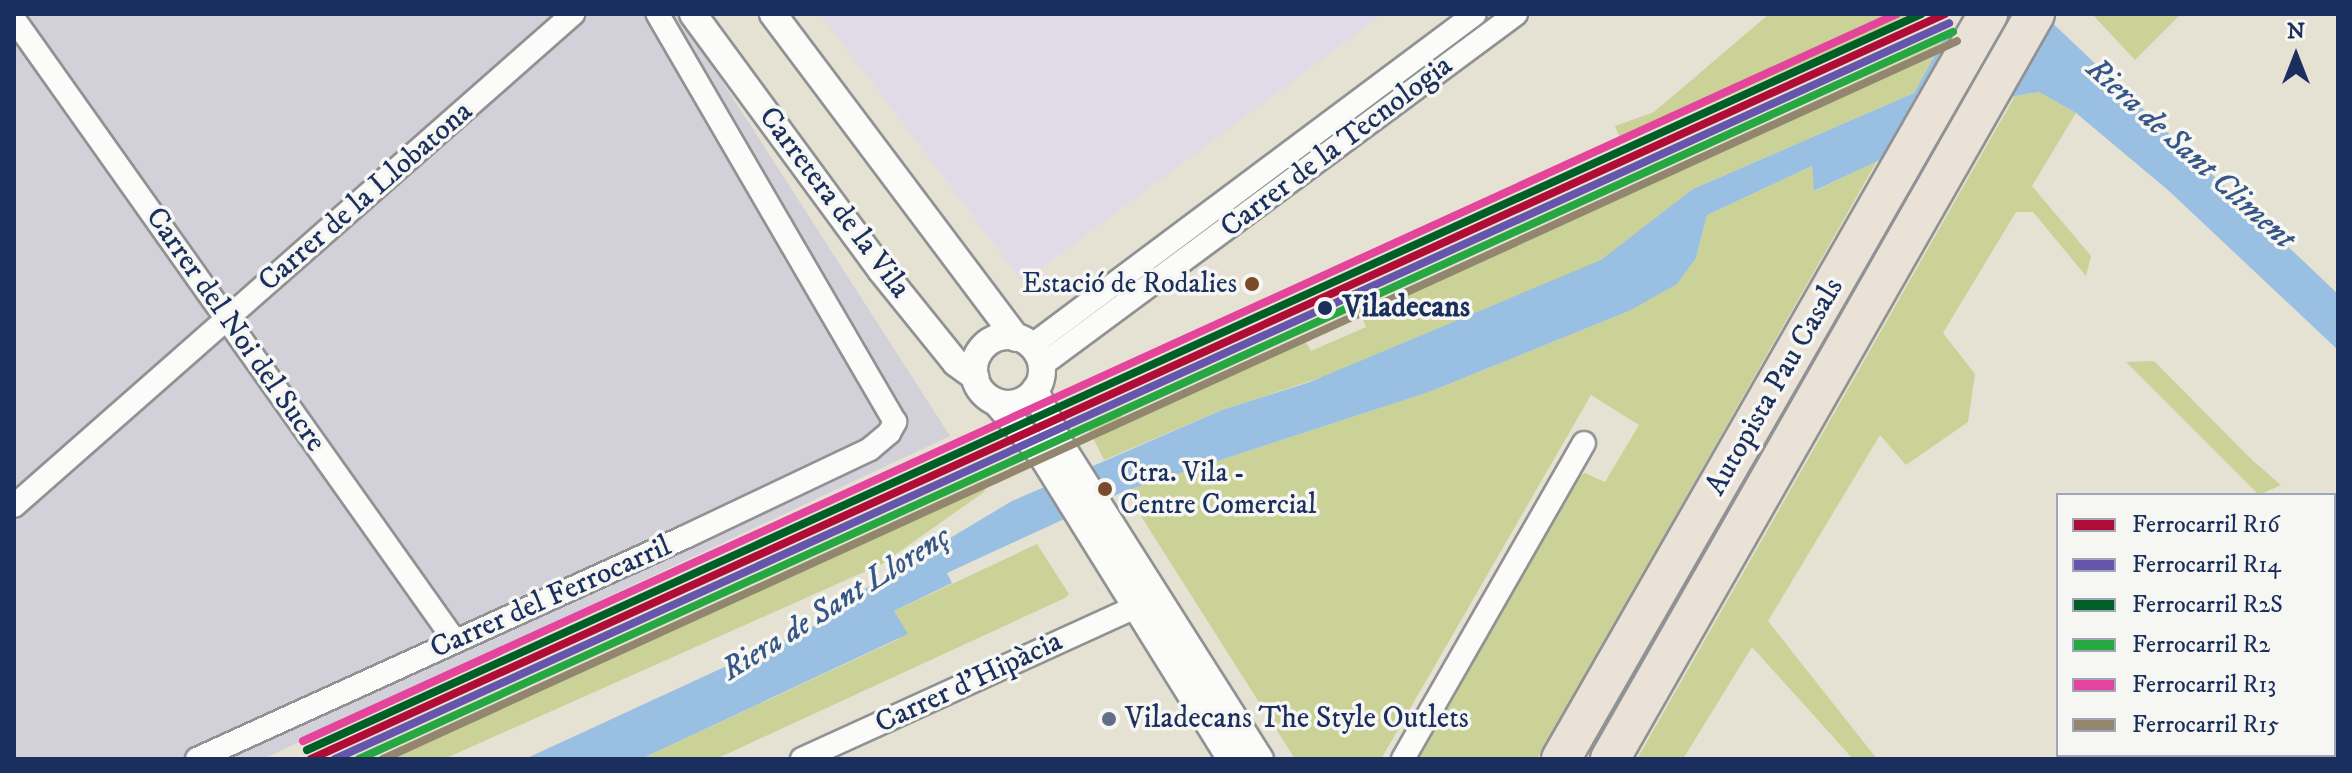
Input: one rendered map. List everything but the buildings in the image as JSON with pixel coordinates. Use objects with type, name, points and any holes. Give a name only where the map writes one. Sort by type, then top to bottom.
[{"type":"highway","name":"Autopista Pau Casals","points":[[1561,759],[1988,14]]},
{"type":"highway","name":"Autopista Pau Casals","points":[[1610,759],[2035,14]]},
{"type":"street","name":"Carrer de la Llobatona","points":[[14,506],[573,14]]},
{"type":"street","name":"Carrer del Ferrocarril","points":[[197,759],[870,449],[895,422],[658,14]]},
{"type":"street","points":[[773,14],[1033,370],[1136,607],[1231,759]]},
{"type":"street","name":"Carrer de la Tecnologia","points":[[1033,370],[1475,14]]},
{"type":"street","name":"Carrer de la Tecnologia","points":[[1033,370],[1516,14]]},
{"type":"street","name":"Carretera de la Vila","points":[[702,17],[881,270],[956,363],[975,377],[982,392],[1005,411]]},
{"type":"street","name":"Carrer del Noi del Sucre","points":[[14,19],[200,277],[224,321],[455,641]]},
{"type":"street","points":[[975,377],[975,364],[985,347],[1033,370]]},
{"type":"street","points":[[1033,370],[1015,403],[1005,411],[1104,534],[1260,759]]},
{"type":"street","points":[[1403,759],[1584,443]]},
{"type":"street","name":"Carrer d'Hipàcia","points":[[802,759],[1136,607]]},
{"type":"shaded area","points":[[14,14],[679,14],[950,436],[263,759],[14,759]]},
{"type":"shaded area","points":[[820,14],[1381,14],[1382,15],[1023,282]]},
{"type":"green space","points":[[1769,14],[1914,14],[1622,143],[1615,126],[1654,112]]},
{"type":"green space","points":[[2092,14],[2181,14],[2135,60]]},
{"type":"green space","points":[[1942,42],[1914,93],[1693,189],[1623,262],[1452,335],[1222,410],[1104,460],[1088,428],[1121,414],[1123,418],[1303,338],[1311,351],[1366,327],[1360,312]]},
{"type":"green space","points":[[2039,92],[2076,113],[2032,186],[2091,256],[2086,276],[2033,212],[2016,212],[1943,333],[1975,374],[1968,422],[1906,465],[1880,435],[1768,621],[1877,759],[1853,759],[1752,647],[1683,759],[1637,759],[2015,96]]},
{"type":"green space","points":[[1877,161],[1537,759],[1416,759],[1572,481],[1585,473],[1605,482],[1639,425],[1591,395],[1381,759],[1295,759],[1125,491],[1429,392],[1629,311],[1696,258],[1707,215],[1812,166],[1815,191]]},
{"type":"green space","points":[[2154,361],[2281,485],[2257,493],[2126,362]]},
{"type":"green space","points":[[990,477],[984,492],[882,564],[444,759],[375,759]]},
{"type":"green space","points":[[1037,544],[1069,594],[1065,598],[716,759],[641,759],[899,639],[886,615]]},
{"type":"water","name":"Riera de Sant Climent","points":[[1975,14],[2043,14],[2338,294],[2338,350],[2169,191],[2076,113],[2039,92],[2015,96],[1814,191],[1812,166],[1707,215],[1696,258],[1677,284],[1629,311],[1429,392],[1125,491],[947,573],[952,583],[894,611],[908,634],[641,759],[525,759],[822,622],[823,614],[1012,501],[1222,410],[1310,382],[1601,260],[1693,189],[1914,93],[1942,42]]},
{"type":"rail line","name":"R13","points":[[303,741],[1897,14]]},
{"type":"rail line","name":"R2S","points":[[307,750],[1921,14]]},
{"type":"rail line","name":"R16","points":[[311,759],[1945,14]]},
{"type":"rail line","name":"R14","points":[[335,759],[1949,23]]},
{"type":"rail line","name":"R2","points":[[359,759],[1953,32]]},
{"type":"rail line","name":"R15","points":[[383,759],[1957,41]]},
{"type":"place","name":"Estació de Rodalies","points":[[1252,284]]},
{"type":"place","name":"Viladecans","points":[[1325,308]]},
{"type":"place","name":"Ctra. Vila - Centre Comercial","points":[[1105,489]]},
{"type":"place","name":"Viladecans The Style Outlets","points":[[1109,719]]},
{"type":"water label","name":"Riera de Sant Llorenç","points":[[836,604]]}]
